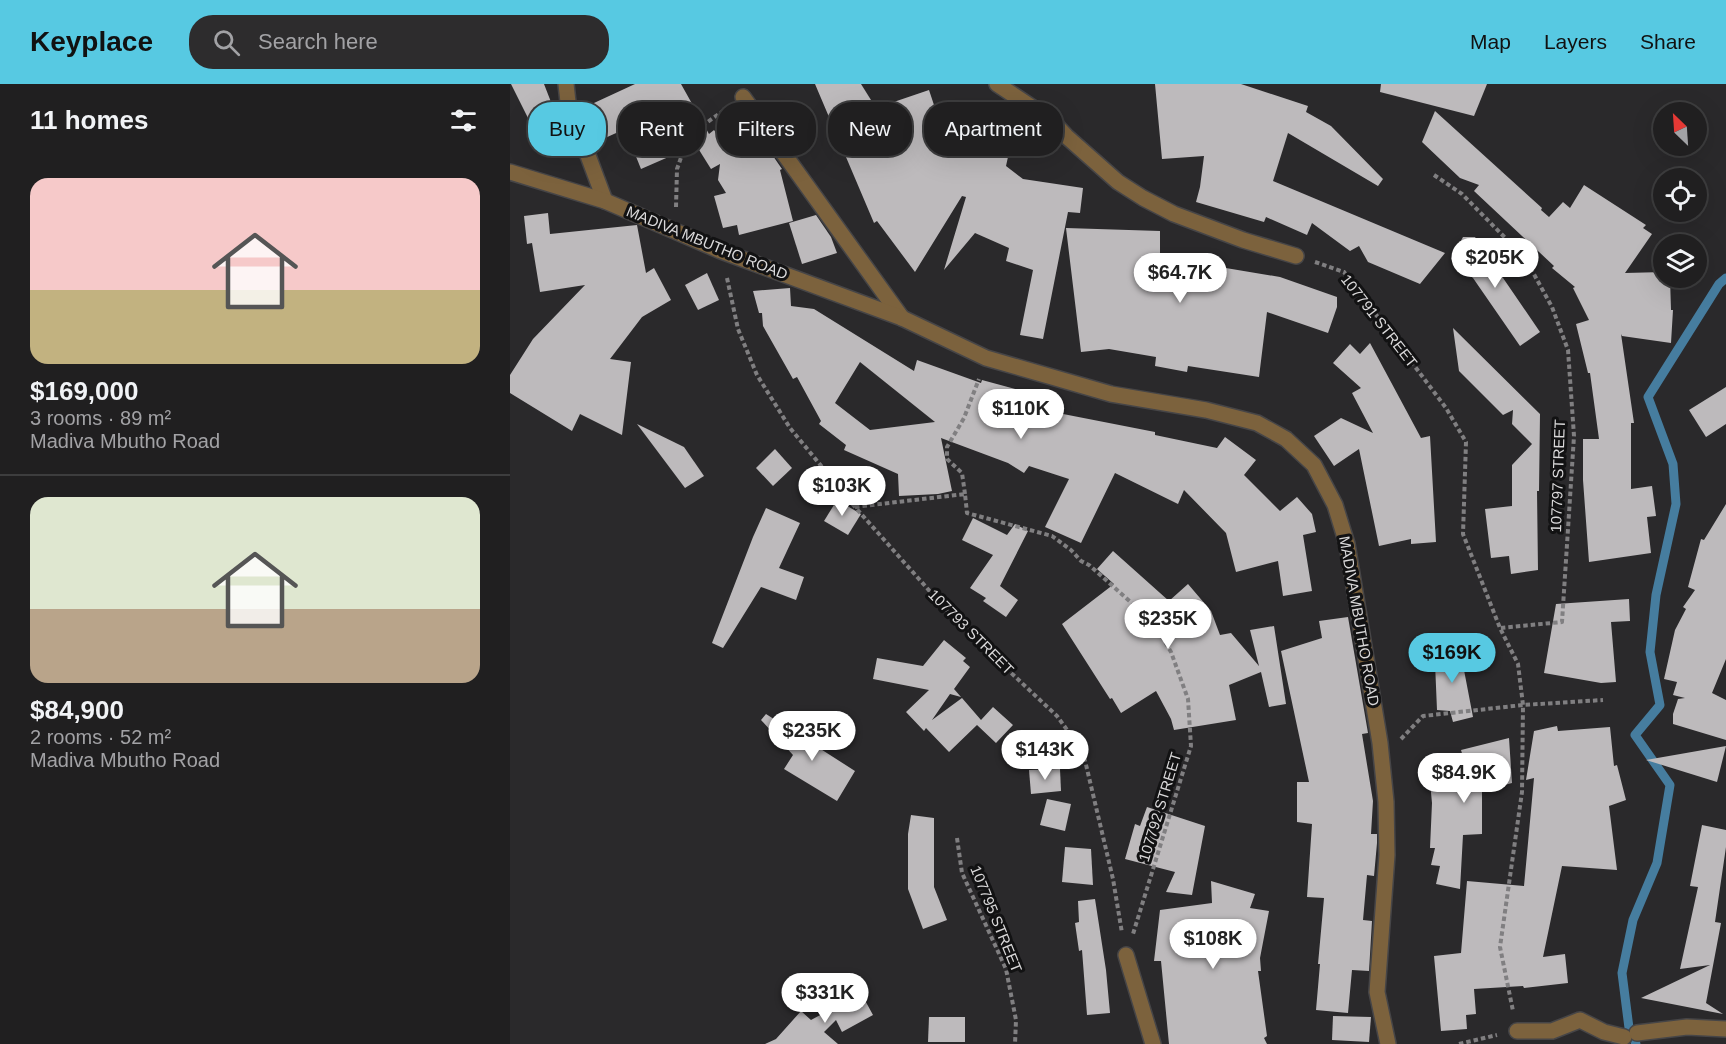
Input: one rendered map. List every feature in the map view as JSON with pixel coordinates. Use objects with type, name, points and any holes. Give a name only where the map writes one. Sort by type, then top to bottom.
[{"type":"street","points":[[566,84],[568,102],[605,201]]},
{"type":"street","points":[[1006,87],[1051,120],[1118,182],[1143,198],[1174,214],[1243,240],[1296,256]]},
{"type":"street","name":"MADIVA MBUTHO ROAD","points":[[742,97],[902,318]]},
{"type":"street","name":"MADIVA MBUTHO ROAD","points":[[510,172],[605,201],[721,251],[902,318],[986,358],[1111,394],[1206,410],[1257,423],[1286,440],[1314,465],[1335,505],[1347,544],[1380,743],[1386,802],[1387,855],[1377,992],[1388,1044]]},
{"type":"street","points":[[1126,955],[1153,1044]]},
{"type":"street","points":[[1525,1044],[1517,1031],[1552,1030],[1580,1020],[1604,1032],[1630,1035],[1687,1027],[1726,1029]]},
{"type":"path","points":[[672,231],[677,169],[690,135],[742,97]]},
{"type":"path","name":"107797 STREET","points":[[1434,175],[1462,194],[1525,258],[1552,307],[1568,350],[1574,436],[1562,622],[1500,628]]},
{"type":"path","name":"107793 STREET","points":[[721,251],[738,329],[757,375],[790,428],[855,507],[958,622],[1058,716],[1083,752],[1113,879],[1126,955]]},
{"type":"path","name":"107791 STREET","points":[[1296,256],[1344,272],[1446,408],[1466,441],[1463,534],[1500,628],[1518,664],[1523,705],[1522,792],[1500,947],[1517,1031]]},
{"type":"path","name":"107792 STREET","points":[[986,358],[974,396],[946,447],[947,459],[962,473],[967,513],[1052,536],[1126,597],[1154,623],[1171,652],[1188,699],[1191,746],[1126,955]]},
{"type":"path","points":[[855,507],[964,494]]},
{"type":"path","points":[[1380,743],[1399,740],[1423,716],[1523,705],[1603,700]]},
{"type":"path","name":"107795 STREET","points":[[957,838],[962,873],[1006,969],[1016,1020],[1015,1044]]},
{"type":"path","points":[[1459,1044],[1517,1031]]},
{"type":"building","points":[[511,84],[544,84],[551,102],[528,102],[528,118]]},
{"type":"building","points":[[635,84],[681,84],[691,102],[618,102],[618,132],[606,138],[606,102],[596,102]]},
{"type":"building","points":[[815,84],[861,84],[872,102],[828,102],[828,115]]},
{"type":"building","points":[[1155,84],[1241,84],[1308,106],[1306,112],[1331,126],[1383,179],[1378,186],[1288,133],[1273,181],[1445,253],[1420,284],[1368,262],[1359,246],[1350,251],[1312,223],[1307,235],[1266,217],[1264,222],[1196,202],[1204,156],[1162,159]]},
{"type":"building","points":[[1381,84],[1487,84],[1474,116],[1380,92]]},
{"type":"building","points":[[929,90],[933,102],[924,102],[924,156],[1008,156],[1006,166],[1023,179],[1083,188],[1080,213],[1068,212],[1043,339],[1020,335],[1033,270],[1006,261],[1009,248],[975,233],[944,270],[966,197],[962,196],[915,272],[877,221],[874,223],[846,156],[912,156],[912,102],[894,102]]},
{"type":"building","points":[[1435,111],[1542,208],[1541,210],[1549,217],[1563,202],[1570,208],[1584,185],[1646,225],[1643,228],[1652,234],[1625,273],[1653,272],[1653,288],[1670,288],[1671,310],[1673,310],[1671,343],[1621,334],[1634,423],[1631,423],[1631,489],[1652,486],[1656,516],[1647,517],[1651,553],[1589,562],[1583,480],[1583,439],[1599,439],[1590,373],[1588,373],[1576,324],[1589,320],[1573,288],[1575,287],[1552,268],[1554,266],[1474,191],[1479,185],[1460,178],[1422,142]]},
{"type":"building","points":[[705,127],[709,134],[714,130],[717,134],[717,156],[773,156],[782,169],[780,170],[793,221],[739,235],[737,225],[723,228],[714,196],[726,193],[718,180],[720,164],[711,169],[703,156],[705,156]]},
{"type":"building","points":[[636,156],[671,156],[641,169]]},
{"type":"building","points":[[548,213],[550,234],[637,225],[646,273],[654,268],[671,300],[642,317],[610,359],[631,362],[622,435],[580,414],[572,431],[510,393],[510,375],[533,339],[585,285],[540,292],[532,243],[527,244],[524,216]]},
{"type":"building","points":[[816,215],[831,237],[837,253],[802,264],[789,223]]},
{"type":"building","points":[[1066,228],[1160,231],[1160,253],[1197,259],[1196,263],[1280,277],[1337,297],[1337,307],[1328,333],[1267,312],[1259,377],[1188,366],[1187,372],[1155,366],[1156,357],[1109,349],[1081,352]]},
{"type":"building","points":[[1463,237],[1475,237],[1540,332],[1520,346],[1473,278],[1451,259]]},
{"type":"building","points":[[707,273],[719,300],[698,310],[685,285]]},
{"type":"building","points":[[790,288],[791,306],[814,309],[914,371],[917,360],[981,383],[982,380],[1060,401],[1058,413],[1155,432],[1155,435],[1217,448],[1225,437],[1256,460],[1244,475],[1280,511],[1297,497],[1312,514],[1316,532],[1303,535],[1312,591],[1283,596],[1278,561],[1236,572],[1226,533],[1184,490],[1178,504],[1115,473],[1081,543],[1045,527],[1069,479],[1029,466],[1024,473],[1008,463],[941,438],[952,491],[899,496],[898,474],[844,450],[846,445],[819,424],[821,421],[797,377],[793,379],[763,326],[762,313],[759,313],[753,291]],"holes":[[[860,362],[935,422],[870,430],[835,403]]]},
{"type":"building","points":[[1453,328],[1540,414],[1539,491],[1537,491],[1538,570],[1511,574],[1509,556],[1491,558],[1485,509],[1512,506],[1512,465],[1532,444],[1512,424],[1513,410],[1503,415],[1459,371]]},
{"type":"building","points":[[1370,343],[1421,438],[1430,436],[1436,542],[1411,544],[1411,539],[1379,546],[1359,449],[1334,466],[1314,436],[1341,418],[1373,433],[1352,393],[1361,388],[1333,363],[1350,344],[1360,354]]},
{"type":"building","points":[[1726,387],[1726,424],[1706,437],[1689,410]]},
{"type":"building","points":[[637,424],[684,447],[704,476],[685,488]]},
{"type":"building","points":[[775,449],[792,468],[773,486],[756,468]]},
{"type":"building","points":[[837,500],[861,514],[848,535],[824,521]]},
{"type":"building","points":[[1726,504],[1726,659],[1712,693],[1726,700],[1726,740],[1673,724],[1673,714],[1678,699],[1685,698],[1673,695],[1677,682],[1664,679],[1675,630],[1686,609],[1683,607],[1695,590],[1688,587],[1701,539],[1704,540]]},
{"type":"building","points":[[766,508],[800,523],[779,568],[804,577],[796,600],[761,587],[723,648],[712,643]]},
{"type":"building","points":[[973,518],[1007,535],[1015,524],[1028,531],[1000,586],[1018,600],[1006,617],[983,601],[986,598],[970,588],[993,555],[962,540]]},
{"type":"building","points":[[1113,551],[1169,601],[1188,584],[1211,611],[1220,635],[1231,633],[1259,666],[1250,630],[1274,626],[1286,704],[1269,707],[1261,672],[1229,685],[1236,720],[1174,730],[1171,719],[1156,691],[1121,713],[1062,624],[1114,584],[1097,569]]},
{"type":"building","points":[[1629,599],[1630,621],[1611,622],[1616,682],[1601,683],[1544,673],[1556,604]]},
{"type":"building","points":[[1348,617],[1368,733],[1362,734],[1373,801],[1371,834],[1377,834],[1377,843],[1374,876],[1367,875],[1363,920],[1372,921],[1369,971],[1352,970],[1348,1013],[1316,1010],[1324,898],[1307,897],[1312,824],[1297,822],[1297,782],[1309,782],[1281,651],[1322,638],[1319,621]]},
{"type":"building","points":[[944,640],[966,658],[963,661],[970,667],[954,689],[961,697],[950,694],[932,720],[962,698],[981,720],[993,707],[1013,725],[996,743],[977,725],[949,752],[926,728],[924,731],[906,712],[929,690],[873,679],[877,658],[923,666]]},
{"type":"building","points":[[1459,644],[1473,717],[1453,722],[1450,711],[1437,710],[1435,663],[1440,663],[1437,649]]},
{"type":"building","points":[[766,714],[855,771],[837,801],[784,769],[793,755],[761,720]]},
{"type":"building","points":[[1557,726],[1558,731],[1610,727],[1614,766],[1617,765],[1626,800],[1609,806],[1617,870],[1562,866],[1543,957],[1565,954],[1568,983],[1524,988],[1523,986],[1474,989],[1476,1014],[1466,1015],[1467,1029],[1441,1031],[1434,956],[1461,953],[1467,881],[1524,886],[1534,778],[1526,780],[1534,731]]},
{"type":"building","points":[[1509,738],[1512,783],[1482,791],[1482,834],[1463,835],[1460,889],[1436,884],[1440,866],[1431,865],[1435,848],[1430,848],[1432,803],[1429,771],[1466,767],[1461,750]]},
{"type":"building","points":[[1726,746],[1717,782],[1646,760]]},
{"type":"building","points":[[1060,769],[1061,791],[1031,794],[1029,770]]},
{"type":"building","points":[[1047,799],[1071,804],[1065,831],[1040,825]]},
{"type":"building","points":[[1147,807],[1205,826],[1192,895],[1166,892],[1175,872],[1125,859],[1135,824],[1140,826]]},
{"type":"building","points":[[911,815],[934,818],[934,887],[947,920],[923,929],[908,889],[908,834]]},
{"type":"building","points":[[1702,825],[1726,830],[1726,847],[1715,922],[1721,923],[1706,1003],[1723,1014],[1641,998],[1710,965],[1680,969],[1698,887],[1690,886]]},
{"type":"building","points":[[1065,847],[1091,849],[1093,885],[1062,882]]},
{"type":"building","points":[[1211,881],[1255,894],[1250,908],[1269,911],[1260,958],[1261,971],[1258,971],[1267,1036],[1264,1038],[1267,1044],[1169,1044],[1161,961],[1154,961],[1160,910],[1212,903]]},
{"type":"building","points":[[1095,899],[1110,1013],[1087,1015],[1082,950],[1079,951],[1075,923],[1079,922],[1078,901]]},
{"type":"building","points":[[861,993],[873,1015],[842,1032],[836,1020],[824,1032],[838,1044],[765,1044],[776,1039],[801,1011],[811,1020]]},
{"type":"building","points":[[1333,1016],[1371,1017],[1369,1042],[1332,1040]]},
{"type":"building","points":[[929,1017],[965,1017],[965,1042],[928,1042]]},
{"type":"waterway","points":[[1636,1044],[1629,1028],[1622,973],[1633,920],[1657,863],[1670,785],[1635,735],[1660,705],[1650,652],[1656,595],[1676,504],[1673,464],[1648,397],[1719,284],[1726,278]]}]
